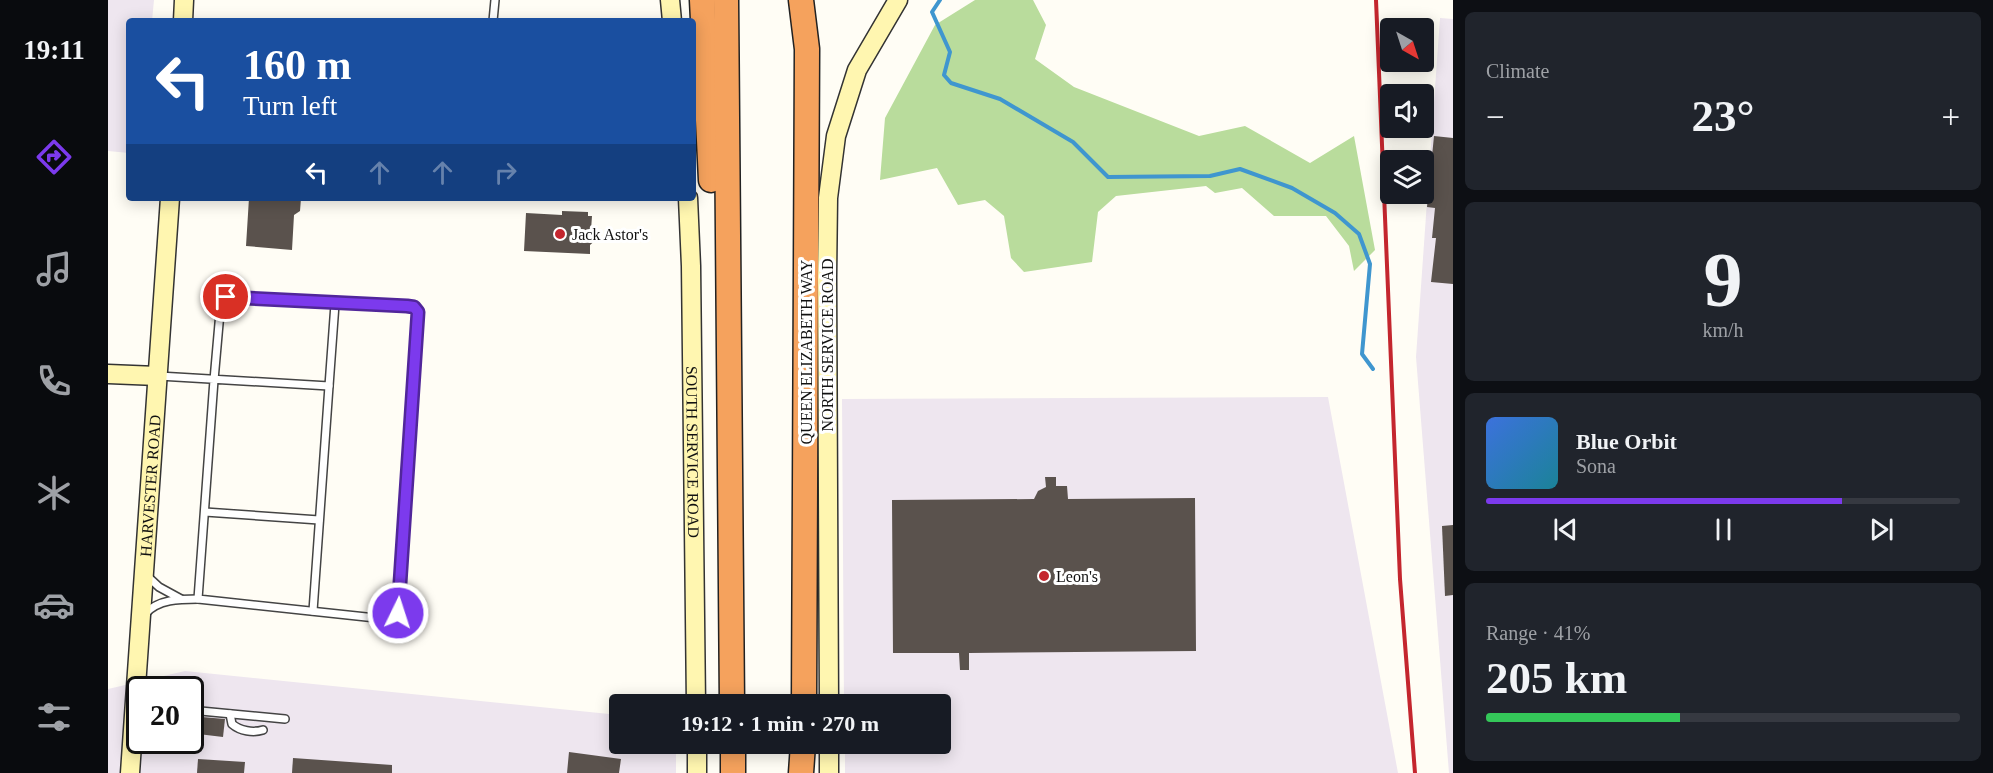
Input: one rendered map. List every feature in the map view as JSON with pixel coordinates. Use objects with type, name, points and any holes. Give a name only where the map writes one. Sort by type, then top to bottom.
[{"type":"highway","points":[[702,0],[714,245],[727,297]]},
{"type":"highway","points":[[726,0],[732,694]]},
{"type":"highway","name":"QUEEN ELIZABETH WAY","points":[[801,0],[807,49],[804,694]]},
{"type":"highway","points":[[807,49],[808,0]]},
{"type":"highway","points":[[733,754],[733,773]]},
{"type":"highway","points":[[801,773],[802,754]]},
{"type":"street","points":[[183,18],[184,0]]},
{"type":"street","points":[[670,0],[672,18]]},
{"type":"street","points":[[680,0],[682,18]]},
{"type":"street","name":"NORTH SERVICE ROAD","points":[[829,694],[828,198],[836,136],[857,70],[898,0]]},
{"type":"street","name":"HARVESTER ROAD","points":[[138,676],[170,201]]},
{"type":"street","name":"SOUTH SERVICE ROAD","points":[[688,201],[691,266],[696,694]]},
{"type":"street","points":[[108,374],[157,376]]},
{"type":"street","name":"HARVESTER ROAD","points":[[130,773],[132,754]]},
{"type":"street","points":[[697,754],[697,773]]},
{"type":"street","points":[[829,754],[829,773]]},
{"type":"lane","points":[[493,18],[495,0]]},
{"type":"lane","points":[[141,618],[156,605],[181,599],[385,619],[398,613],[418,312],[414,307],[226,297],[221,301],[198,599]]},
{"type":"lane","points":[[313,611],[336,304]]},
{"type":"lane","points":[[157,376],[329,386]]},
{"type":"lane","points":[[204,512],[319,520]]},
{"type":"lane","points":[[144,572],[152,582],[181,599]]},
{"type":"lane","points":[[204,711],[285,719]]},
{"type":"lane","points":[[230,714],[231,724],[236,727],[255,732],[264,730]]},
{"type":"shaded area","points":[[108,0],[154,0],[152,18],[126,18],[126,153],[108,151]]},
{"type":"shaded area","points":[[1440,18],[1453,19],[1453,773],[1449,773],[1416,357],[1427,204],[1434,204],[1434,150],[1431,150],[1432,138],[1434,138]]},
{"type":"shaded area","points":[[1328,397],[1398,773],[845,773],[845,754],[951,754],[951,694],[844,694],[842,399]]},
{"type":"shaded area","points":[[185,671],[609,714],[609,754],[676,754],[676,773],[108,773],[108,689],[126,685],[126,754],[204,754],[204,676],[164,676]]},
{"type":"green space","points":[[975,0],[1033,0],[1046,25],[1035,59],[1074,87],[1199,136],[1245,126],[1310,163],[1354,136],[1375,250],[1354,271],[1349,246],[1326,216],[1274,216],[1242,188],[1215,193],[1206,186],[1116,196],[1098,212],[1092,262],[1024,272],[1011,258],[1004,216],[985,200],[958,205],[937,168],[880,180],[885,118],[935,25]]},
{"type":"building","points":[[1434,136],[1453,138],[1453,284],[1431,282],[1436,238],[1432,238],[1435,208],[1427,207],[1427,204],[1434,204]]},
{"type":"building","points":[[249,201],[301,201],[300,211],[294,215],[292,250],[246,246]]},
{"type":"building","name":"Jack Astor's","points":[[562,211],[588,212],[588,216],[592,216],[591,230],[598,238],[590,245],[590,254],[524,251],[526,213],[562,215]]},
{"type":"building","name":"Leon's","points":[[1045,477],[1056,477],[1056,486],[1067,486],[1068,499],[1195,498],[1196,651],[969,653],[969,670],[960,670],[959,653],[893,653],[892,500],[1034,499],[1038,491],[1046,487]]},
{"type":"building","points":[[1453,525],[1453,595],[1445,596],[1442,526]]},
{"type":"building","points":[[204,717],[225,719],[223,737],[204,735]]},
{"type":"building","points":[[569,752],[621,759],[619,773],[567,773]]},
{"type":"building","points":[[293,758],[392,765],[392,773],[292,773]]},
{"type":"building","points":[[198,759],[245,762],[244,773],[197,773]]},
{"type":"waterway","points":[[940,0],[932,12],[950,52],[944,75],[951,83],[1000,99],[1073,142],[1108,177],[1210,176],[1240,169],[1292,188],[1335,213],[1359,234],[1370,264],[1362,354],[1373,369]]},
{"type":"railway","points":[[1376,0],[1400,579],[1415,773]]},
{"type":"place","name":"Jack Astor's","points":[[560,234]]},
{"type":"place","name":"Leon's","points":[[1044,576]]},
{"type":"route","points":[[226,297],[407,306],[414,307],[418,312],[398,613]]}]
